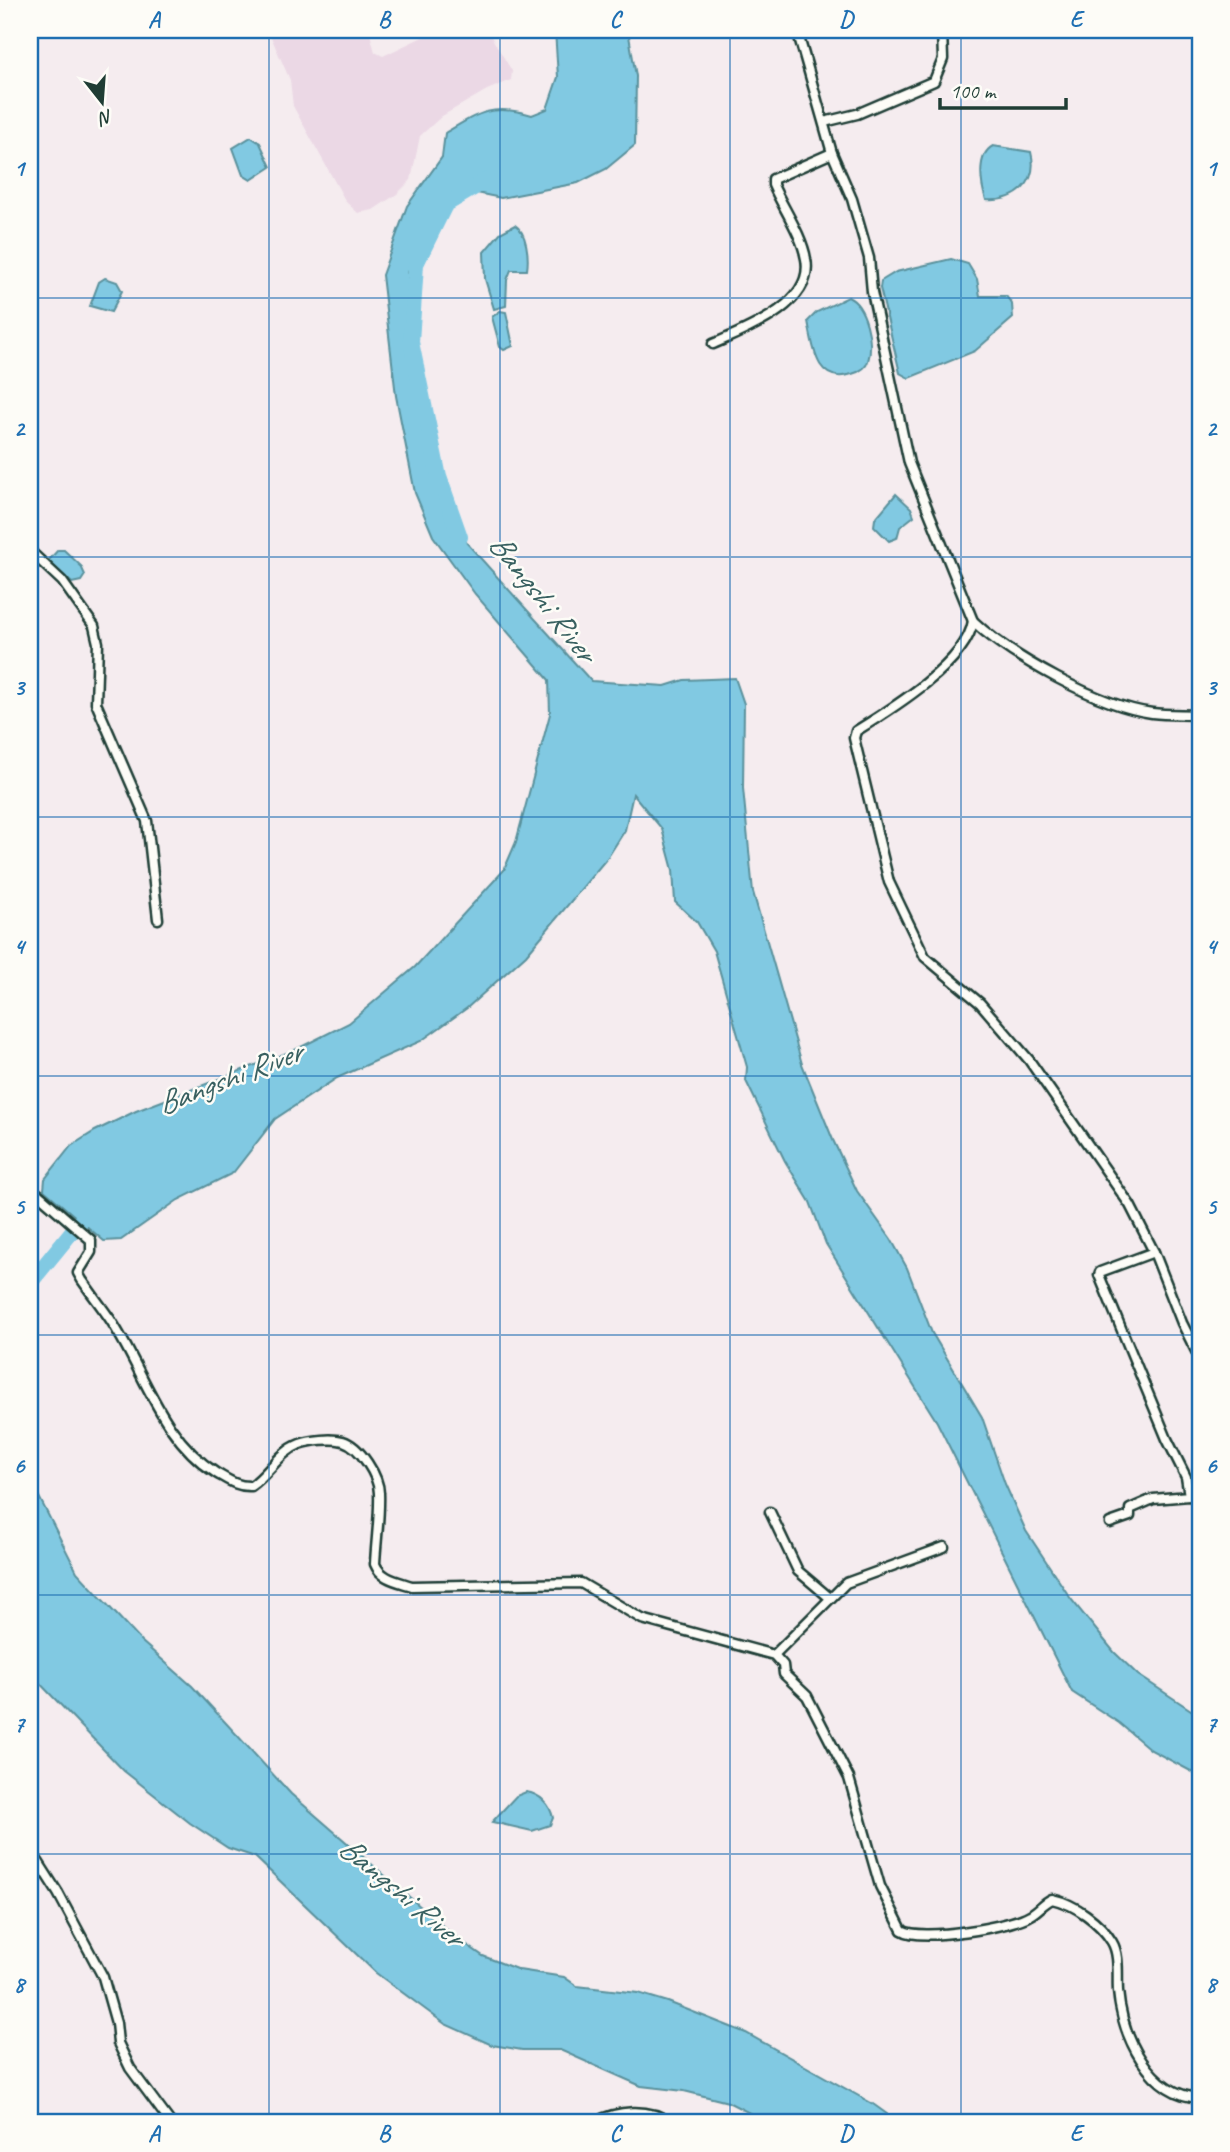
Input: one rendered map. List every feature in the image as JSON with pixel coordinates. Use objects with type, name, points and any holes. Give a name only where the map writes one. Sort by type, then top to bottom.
[{"type":"street","points":[[797,30],[831,153],[852,199],[869,258],[872,292],[909,463],[973,621],[986,633],[1065,684],[1151,713],[1200,715]]},
{"type":"street","points":[[824,122],[857,114],[934,81],[943,60],[942,30]]},
{"type":"street","points":[[713,344],[772,316],[799,291],[806,276],[806,257],[773,185],[773,179],[831,153]]},
{"type":"street","points":[[30,551],[62,581],[94,626],[98,643],[96,703],[147,821],[158,919]]},
{"type":"street","points":[[973,621],[964,641],[942,670],[856,731],[854,738],[888,882],[925,957],[980,1003],[1030,1060],[1130,1205],[1154,1252],[1182,1323],[1200,1359]]},
{"type":"street","points":[[30,1187],[76,1225],[93,1245],[78,1273],[110,1320],[143,1384],[184,1447],[232,1482],[251,1486],[263,1478],[284,1454],[300,1444],[343,1441],[363,1459],[380,1491],[375,1564],[379,1572],[390,1579],[412,1586],[581,1583],[642,1619],[774,1655],[783,1665],[784,1674],[807,1696],[849,1778],[880,1886],[902,1930],[921,1934],[996,1926],[1028,1916],[1052,1899],[1082,1911],[1114,1945],[1120,2004],[1139,2056],[1168,2089],[1200,2098]]},
{"type":"street","points":[[1154,1252],[1099,1275],[1167,1439],[1186,1477],[1189,1496]]},
{"type":"street","points":[[1110,1523],[1130,1516],[1130,1508],[1149,1500],[1200,1497]]},
{"type":"street","points":[[770,1512],[798,1571],[830,1598]]},
{"type":"street","points":[[774,1655],[846,1583],[944,1547]]},
{"type":"street","points":[[30,1849],[58,1893],[103,1977],[116,2023],[118,2043],[130,2067],[170,2122]]},
{"type":"street","points":[[595,2122],[607,2116],[651,2113],[669,2122]]},
{"type":"shaded area","points":[[268,30],[369,30],[375,52],[383,56],[437,30],[487,30],[512,71],[511,80],[487,90],[442,116],[420,136],[411,180],[397,194],[373,210],[358,213],[346,202],[293,106],[290,80]]},
{"type":"water","points":[[555,30],[628,30],[636,76],[635,145],[606,169],[578,183],[501,198],[467,191],[435,222],[408,272],[409,351],[442,494],[465,541],[591,681],[665,686],[684,680],[735,678],[744,704],[743,788],[753,892],[802,1064],[833,1140],[857,1191],[891,1239],[907,1268],[932,1333],[982,1417],[1005,1484],[1026,1531],[1071,1599],[1114,1652],[1138,1675],[1200,1716],[1200,1776],[1151,1750],[1119,1723],[1072,1692],[937,1422],[826,1244],[810,1202],[785,1161],[746,1081],[747,1067],[714,951],[697,922],[675,902],[673,870],[662,829],[633,794],[625,830],[608,857],[526,955],[467,1008],[421,1041],[337,1078],[275,1119],[233,1173],[178,1200],[121,1240],[104,1241],[44,1190],[45,1179],[71,1146],[95,1131],[136,1111],[297,1049],[349,1023],[415,967],[504,870],[516,842],[550,714],[549,680],[475,594],[433,536],[415,493],[396,396],[382,275],[407,206],[442,157],[445,133],[486,112],[506,110],[532,115],[547,109],[558,77]]},
{"type":"water","points":[[251,137],[260,143],[271,167],[251,180],[243,175],[233,148]]},
{"type":"water","points":[[993,146],[1031,152],[1032,173],[1016,194],[997,200],[986,200],[982,163],[984,156]]},
{"type":"water","points":[[515,225],[525,239],[527,270],[511,270],[507,280],[506,306],[494,309],[485,279],[484,252],[500,233]]},
{"type":"water","points":[[951,259],[968,264],[977,279],[980,296],[1006,296],[1012,304],[1013,318],[975,351],[909,378],[900,373],[880,288],[881,281],[896,272]]},
{"type":"water","points":[[105,278],[117,282],[122,291],[111,312],[90,306],[99,282]]},
{"type":"water","points":[[848,297],[864,316],[870,353],[862,370],[840,376],[831,374],[818,361],[808,321],[817,312]]},
{"type":"water","points":[[500,311],[506,312],[513,346],[504,350],[500,347],[492,317]]},
{"type":"water","points":[[896,494],[911,508],[914,516],[900,527],[897,538],[889,541],[874,526],[875,519]]},
{"type":"water","points":[[58,550],[64,550],[81,566],[85,575],[81,581],[72,583],[48,561]]},
{"type":"water","points":[[30,1479],[77,1572],[141,1641],[192,1686],[291,1794],[453,1935],[483,1956],[519,1970],[564,1977],[577,1986],[638,1993],[746,2033],[873,2104],[898,2122],[767,2122],[728,2102],[684,2091],[641,2086],[560,2050],[522,2050],[492,2045],[445,2024],[376,1973],[255,1857],[228,1848],[190,1823],[124,1771],[30,1673]]},
{"type":"water","points":[[526,1792],[540,1797],[547,1804],[553,1818],[550,1825],[532,1831],[492,1822],[516,1796]]},
{"type":"waterway","name":"Bangshi River","points":[[460,537],[439,477],[411,342],[416,264],[445,205],[487,180]]},
{"type":"waterway","name":"Bangshi River","points":[[30,1283],[92,1207]]}]
